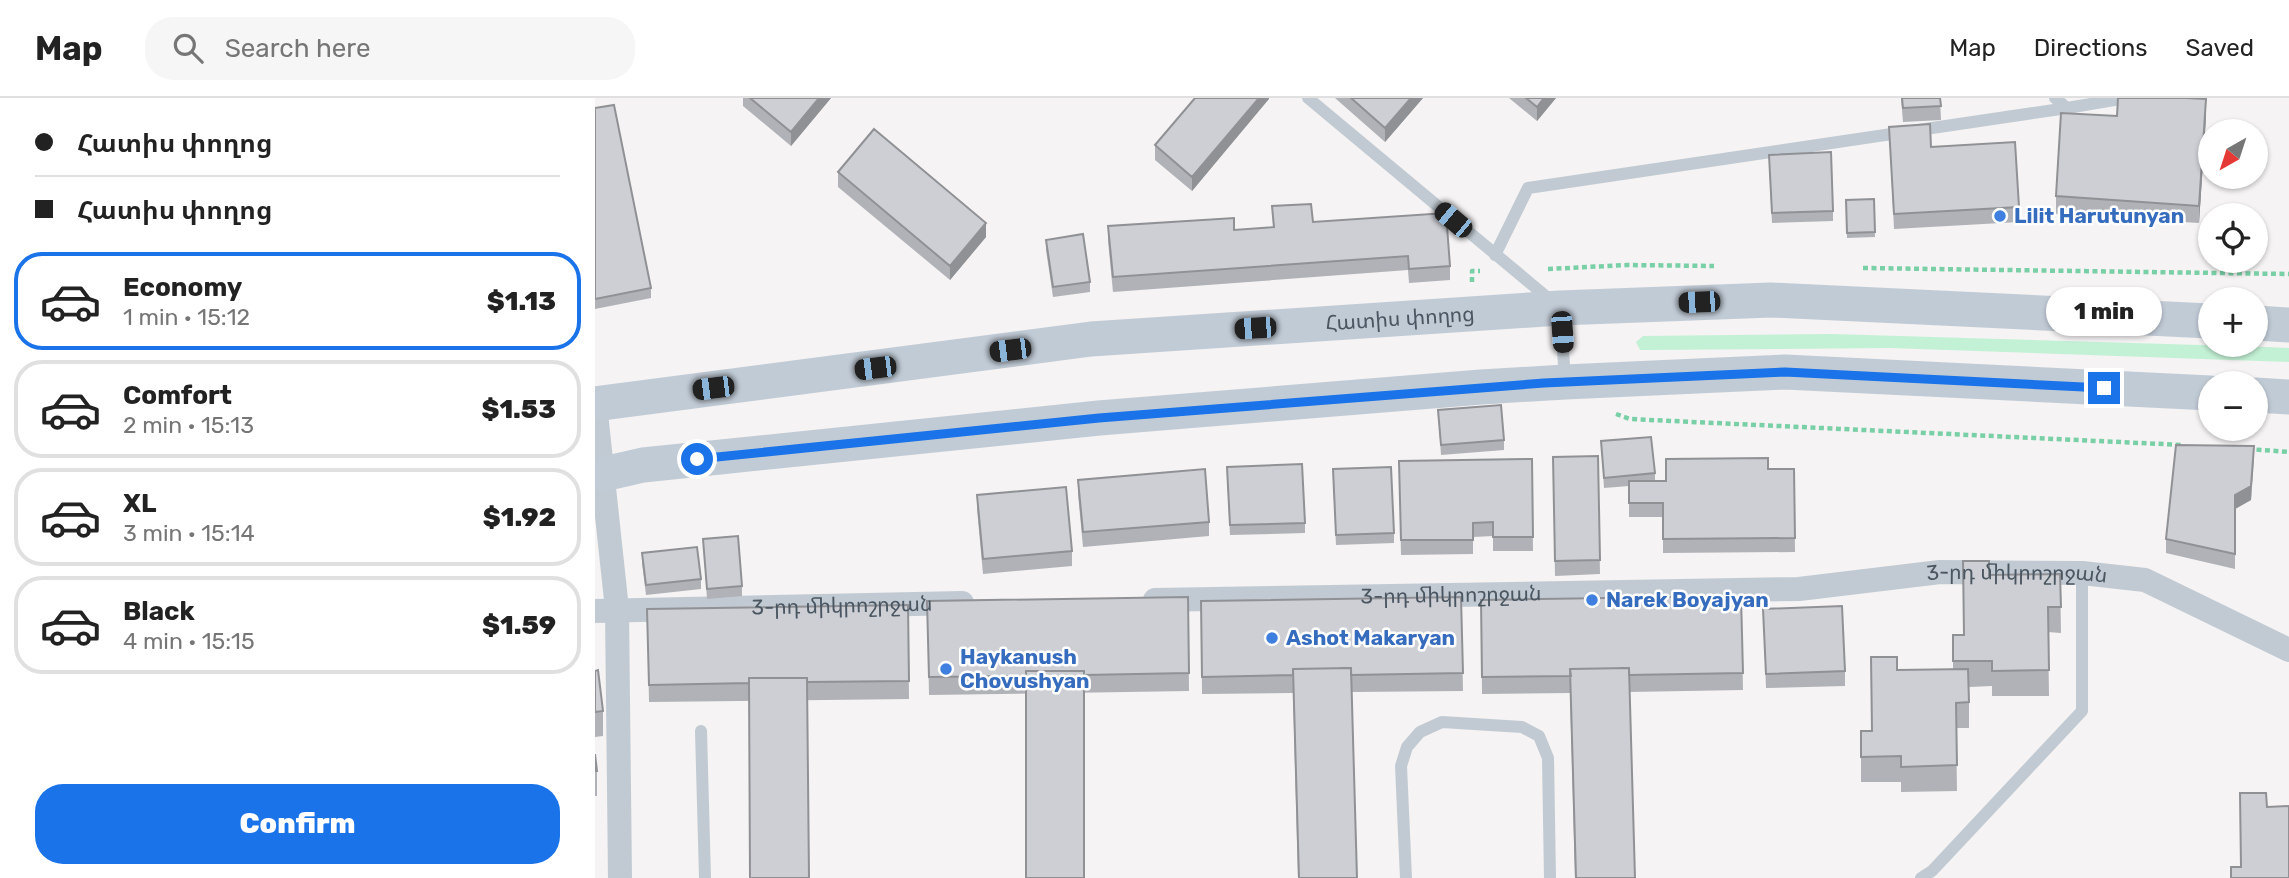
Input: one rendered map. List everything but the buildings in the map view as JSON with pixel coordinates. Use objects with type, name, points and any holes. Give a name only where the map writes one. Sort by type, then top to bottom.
[{"type":"main road","name":"Հատիս փողոց","points":[[595,404],[1091,339],[1560,308],[1772,300],[2198,320]]},
{"type":"main road","points":[[2268,324],[2289,325]]},
{"type":"main road","points":[[599,475],[643,465],[1099,418],[1565,382],[1785,372],[2198,392]]},
{"type":"main road","points":[[2268,396],[2289,397]]},
{"type":"street","points":[[595,404],[620,878]]},
{"type":"street","name":"3-րդ միկրոշրջան","points":[[1131,600],[1799,589],[1940,572],[2082,573],[2145,580],[2289,650]]},
{"type":"street","name":"3-րդ միկրոշրջան","points":[[606,610],[978,603]]},
{"type":"lane","points":[[1308,98],[1560,308],[1565,382]]},
{"type":"lane","points":[[2055,98],[2067,108]]},
{"type":"lane","points":[[1495,255],[1528,188],[2126,98]]},
{"type":"lane","points":[[1921,878],[1932,871],[2082,711],[2082,573]]},
{"type":"lane","points":[[1406,878],[1401,766],[1407,747],[1413,739],[1420,732],[1442,722],[1522,727],[1539,736],[1548,758],[1550,878]]},
{"type":"lane","points":[[701,731],[705,878]]},
{"type":"path","points":[[1630,419],[2195,446]]},
{"type":"path","points":[[2235,448],[2289,452]]},
{"type":"green space","points":[[1832,334],[2198,345],[2198,357],[2268,357],[2268,347],[2289,348],[2289,362],[1890,348],[1640,350],[1636,342],[1643,336]]},
{"type":"place","name":"Lilit Harutunyan","points":[[2000,216]]},
{"type":"place","name":"Narek Boyajyan","points":[[1592,600]]},
{"type":"place","name":"Ashot Makaryan","points":[[1272,638]]},
{"type":"place","name":"Haykanush Chovushyan","points":[[946,669]]},
{"type":"route","points":[[697,459],[1099,418],[1544,383],[1785,372],[2104,388]]}]
